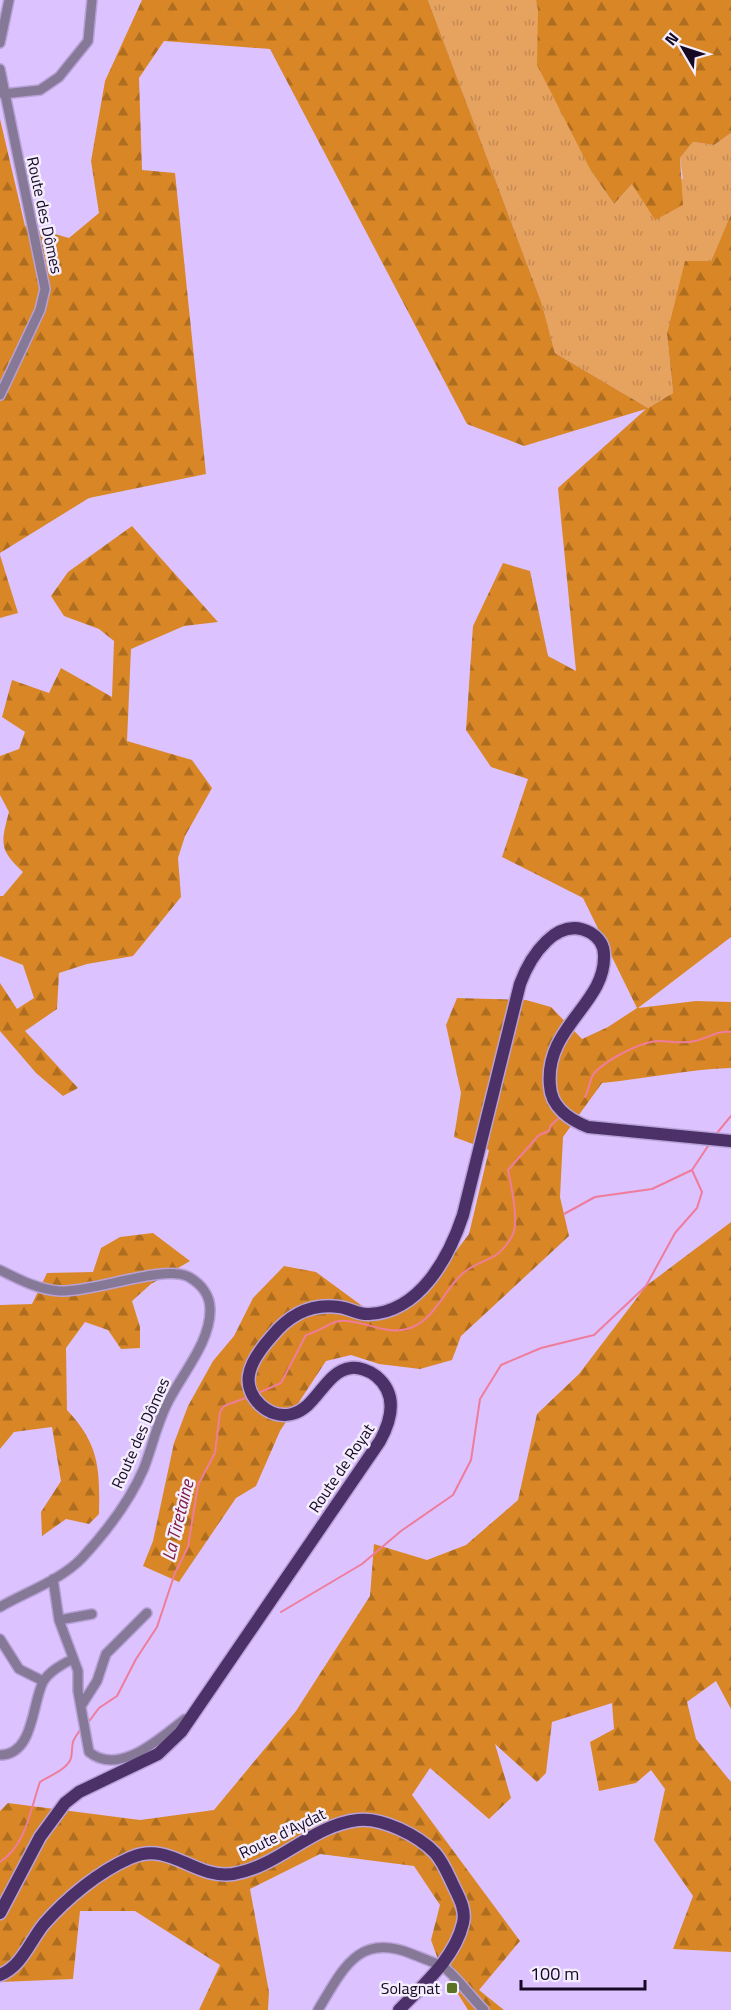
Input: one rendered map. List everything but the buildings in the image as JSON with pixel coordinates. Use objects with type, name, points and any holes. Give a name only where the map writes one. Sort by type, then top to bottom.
[{"type":"main road","name":"Route de Royat","points":[[0,1913],[40,1837],[65,1803],[79,1792],[158,1754],[190,1721],[380,1441],[391,1414],[388,1391],[373,1373],[350,1368],[330,1380],[304,1410],[289,1415],[274,1413],[257,1403],[249,1388],[249,1374],[257,1355],[293,1315],[316,1306],[340,1307],[367,1315],[386,1312],[403,1304],[420,1290],[439,1267],[454,1243],[526,969],[546,940],[564,929],[575,928],[594,935],[601,941],[604,964],[596,985],[557,1042],[551,1056],[549,1082],[554,1102],[576,1122],[588,1127],[731,1141]]},
{"type":"main road","name":"Route d'Aydat","points":[[0,1975],[15,1965],[58,1909],[82,1887],[131,1857],[146,1852],[164,1852],[198,1869],[232,1874],[257,1866],[341,1823],[372,1819],[424,1844],[445,1868],[464,1910],[464,1921],[458,1939],[440,1965],[399,2010]]},
{"type":"street","points":[[0,43],[9,0]]},
{"type":"street","points":[[3,94],[40,90],[59,77],[88,41],[92,0]]},
{"type":"street","name":"Route des Dômes","points":[[0,69],[3,94],[45,289],[40,310],[0,395]]},
{"type":"street","name":"Route des Dômes","points":[[0,1270],[26,1283],[58,1291],[87,1289],[162,1272],[177,1272],[202,1287],[210,1299],[211,1312],[204,1336],[166,1405],[143,1470],[126,1502],[80,1560],[53,1579],[0,1607]]},
{"type":"street","points":[[53,1579],[59,1620],[78,1671],[86,1746],[93,1756],[103,1760],[131,1755],[149,1747],[185,1719],[190,1721]]},
{"type":"street","points":[[81,1706],[98,1681],[106,1654],[147,1613]]},
{"type":"street","points":[[59,1620],[92,1614]]},
{"type":"street","points":[[0,1639],[19,1669],[43,1681]]},
{"type":"street","points":[[0,1755],[10,1754],[21,1744],[35,1713],[43,1681],[74,1659]]},
{"type":"street","points":[[318,2010],[341,1973],[359,1953],[369,1948],[396,1948],[440,1965],[484,2010]]},
{"type":"green space","points":[[142,0],[428,0],[542,304],[555,353],[648,408],[673,393],[667,334],[685,261],[711,261],[731,214],[731,937],[638,1008],[696,1001],[731,1002],[731,1068],[602,1083],[563,1137],[560,1197],[569,1236],[461,1336],[452,1360],[420,1369],[379,1364],[351,1355],[326,1361],[280,1431],[256,1486],[236,1498],[179,1582],[143,1566],[153,1541],[174,1443],[188,1406],[213,1361],[234,1336],[253,1298],[284,1266],[316,1272],[380,1319],[419,1300],[469,1234],[489,1150],[454,1137],[461,1093],[446,1025],[457,998],[526,1000],[551,1007],[582,1039],[608,1027],[637,1008],[583,898],[502,857],[528,779],[491,767],[466,730],[473,626],[503,563],[530,571],[548,656],[576,671],[558,488],[646,409],[524,446],[467,424],[270,49],[164,41],[139,78],[142,170],[175,173],[206,474],[89,498],[0,553],[0,119],[25,226],[69,238],[99,213],[91,161],[105,81]]},
{"type":"green space","points":[[428,0],[536,0],[572,129],[591,171],[614,204],[632,184],[683,179],[680,158],[693,142],[714,145],[731,133],[731,214],[711,261],[667,334],[673,393],[648,408],[555,353],[542,304]]},
{"type":"green space","points":[[536,0],[731,0],[731,133],[714,145],[693,142],[680,158],[683,205],[655,220],[632,184],[614,204],[591,171],[537,65],[538,10]]},
{"type":"green space","points":[[132,526],[218,622],[184,626],[131,649],[127,741],[192,760],[212,788],[185,836],[178,858],[181,897],[133,956],[87,964],[59,973],[57,1009],[25,1031],[78,1088],[63,1096],[36,1073],[0,1031],[0,983],[17,1009],[34,998],[23,965],[0,956],[0,896],[3,896],[23,872],[10,858],[4,846],[4,832],[9,812],[0,795],[0,756],[19,749],[25,732],[2,717],[12,680],[49,693],[61,668],[112,697],[114,641],[99,629],[64,616],[51,596],[68,572]]},
{"type":"green space","points":[[0,555],[18,613],[0,618]]},
{"type":"green space","points":[[731,1222],[731,1709],[716,1681],[687,1702],[696,1739],[731,1782],[731,1952],[673,1949],[693,1896],[654,1840],[665,1789],[651,1770],[636,1783],[599,1791],[590,1742],[614,1729],[612,1703],[552,1722],[546,1773],[537,1782],[495,1744],[511,1798],[489,1819],[430,1768],[412,1795],[520,1941],[479,1990],[504,2010],[468,2010],[440,1965],[431,1940],[440,1905],[414,1866],[320,1854],[250,1889],[269,1992],[268,2010],[199,2010],[220,1965],[135,1911],[80,1911],[73,1979],[0,1982],[0,1811],[8,1803],[140,1820],[214,1810],[296,1711],[370,1596],[374,1544],[427,1560],[466,1545],[518,1500],[537,1414],[579,1374],[646,1286]]},
{"type":"green space","points":[[153,1233],[190,1261],[151,1284],[132,1301],[140,1327],[140,1348],[121,1349],[108,1330],[85,1322],[66,1348],[67,1410],[86,1434],[95,1458],[99,1483],[99,1514],[89,1524],[66,1519],[42,1536],[41,1512],[61,1481],[52,1427],[14,1432],[0,1449],[0,1305],[32,1304],[47,1273],[93,1272],[101,1248],[120,1237]]},
{"type":"waterway","name":"La Tiretaine","points":[[585,1097],[593,1075],[605,1064],[633,1048],[659,1041],[690,1042],[717,1033],[731,1032]]},
{"type":"waterway","points":[[717,1133],[731,1116]]},
{"type":"waterway","name":"La Tiretaine","points":[[256,1394],[281,1383],[306,1335],[339,1321],[394,1330],[412,1327],[429,1316],[454,1282],[468,1269],[501,1251],[515,1228],[514,1202],[508,1170],[539,1135],[549,1131],[551,1125],[559,1118]]},
{"type":"waterway","points":[[281,1612],[362,1564],[401,1531],[453,1495],[471,1460],[480,1399],[501,1365],[541,1348],[594,1335],[646,1286],[675,1233],[697,1208],[702,1192],[692,1170],[708,1146]]},
{"type":"waterway","points":[[564,1214],[595,1197],[652,1189],[692,1170]]},
{"type":"waterway","name":"La Tiretaine","points":[[87,1724],[99,1708],[117,1696],[136,1659],[157,1627],[175,1573],[188,1547],[198,1485],[215,1453],[220,1412],[224,1406],[248,1397]]},
{"type":"waterway","name":"La Tiretaine","points":[[0,1862],[9,1855],[22,1836],[40,1782],[69,1762],[73,1742],[80,1730]]},
{"type":"place","name":"Solagnat","points":[[452,1988]]}]
